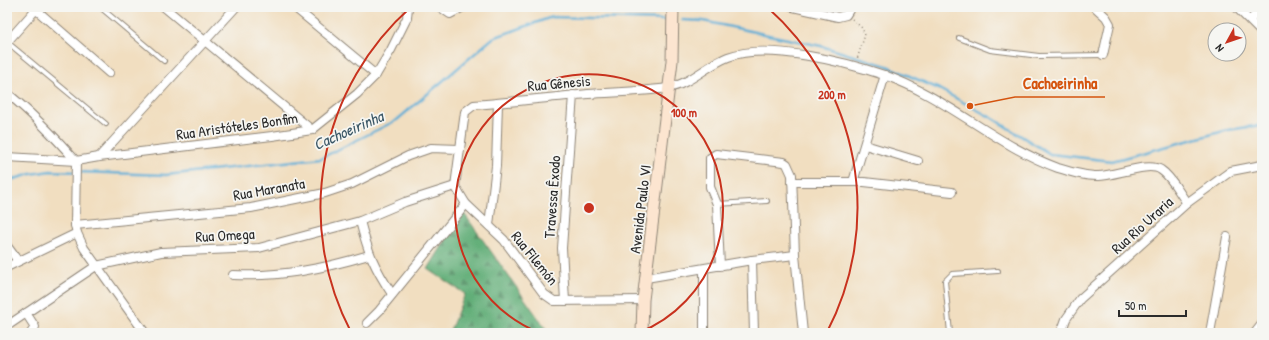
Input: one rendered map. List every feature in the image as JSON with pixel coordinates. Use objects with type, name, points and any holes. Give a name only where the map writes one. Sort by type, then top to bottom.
[{"type":"street","points":[[164,7],[205,43],[312,130]]},
{"type":"street","points":[[100,157],[205,43],[236,7]]},
{"type":"street","points":[[294,7],[376,75]]},
{"type":"street","name":"Rua Aristóteles Bonfim","points":[[7,157],[76,162],[100,157],[312,130],[357,94],[376,75],[391,50],[407,18],[408,7]]},
{"type":"street","points":[[442,9],[450,14],[454,14],[463,7]]},
{"type":"street","name":"Avenida Paulo VI","points":[[642,333],[643,300],[672,60],[673,7]]},
{"type":"street","points":[[793,7],[838,17],[846,15],[851,7]]},
{"type":"street","points":[[1095,7],[1106,17],[1110,24],[1103,55]]},
{"type":"street","points":[[1236,7],[1262,33]]},
{"type":"street","points":[[7,42],[35,8],[109,73]]},
{"type":"street","points":[[1250,20],[1262,8]]},
{"type":"street","points":[[669,88],[728,57],[752,52],[811,56],[885,75],[926,94],[1036,160],[1073,173],[1096,176],[1121,173],[1146,167],[1159,169],[1165,173],[1186,203]]},
{"type":"street","points":[[853,182],[885,75]]},
{"type":"street","name":"Rua Gênesis","points":[[459,149],[465,112],[468,108],[474,105],[573,95],[669,88]]},
{"type":"street","points":[[7,94],[29,112],[76,162],[76,229],[96,266],[145,333]]},
{"type":"street","name":"Travessa Êxodo","points":[[565,301],[562,248],[573,95]]},
{"type":"street","points":[[489,225],[496,166],[498,103]]},
{"type":"street","points":[[865,145],[918,161]]},
{"type":"street","name":"Rua Maranata","points":[[7,267],[76,229],[259,207],[325,193],[352,184],[408,156],[431,148],[459,149]]},
{"type":"street","points":[[455,186],[459,149]]},
{"type":"street","points":[[720,266],[717,204],[710,187],[709,162],[711,157],[716,154],[784,162],[787,164],[792,175],[795,255],[803,333]]},
{"type":"street","name":"Rua Rio Uraria","points":[[1061,333],[1066,319],[1080,299],[1186,203],[1231,171],[1262,166]]},
{"type":"street","points":[[792,182],[853,182],[952,192]]},
{"type":"street","name":"Rua Filemón","points":[[455,186],[466,204],[504,240],[544,294],[554,301],[643,300]]},
{"type":"street","name":"Rua Omega","points":[[7,326],[96,266],[161,252],[259,248],[360,221],[405,202],[455,186]]},
{"type":"street","points":[[367,322],[379,311],[466,204]]},
{"type":"street","points":[[360,221],[369,255],[379,275],[392,294]]},
{"type":"street","points":[[1210,333],[1227,237]]},
{"type":"street","points":[[7,246],[18,261]]},
{"type":"street","points":[[233,275],[283,275],[326,267],[369,255]]},
{"type":"street","points":[[646,278],[704,270],[752,260],[795,255]]},
{"type":"street","points":[[752,260],[754,333]]},
{"type":"street","points":[[704,270],[704,333]]},
{"type":"street","points":[[26,313],[35,327],[31,333]]},
{"type":"street","points":[[1254,333],[1262,324]]},
{"type":"lane","points":[[100,7],[164,62]]},
{"type":"lane","points":[[959,38],[990,50],[1039,56],[1103,55]]},
{"type":"lane","points":[[7,42],[106,124]]},
{"type":"lane","points":[[717,204],[767,201]]},
{"type":"lane","points":[[950,333],[945,281],[952,274],[998,271]]},
{"type":"path","points":[[846,15],[862,28],[865,35],[858,56]]},
{"type":"green space","points":[[463,212],[549,333],[449,333],[465,294],[428,269]]},
{"type":"waterway","name":"Cachoeirinha","points":[[7,181],[31,174],[50,171],[166,175],[321,158],[397,120],[493,38],[552,17],[666,20]]},
{"type":"waterway","name":"Cachoeirinha","points":[[682,20],[703,21],[821,46],[887,66],[939,89],[992,118],[1050,154],[1112,161],[1228,130],[1262,125]]},
{"type":"place","name":"Cachoeirinha","points":[[970,106]]}]
